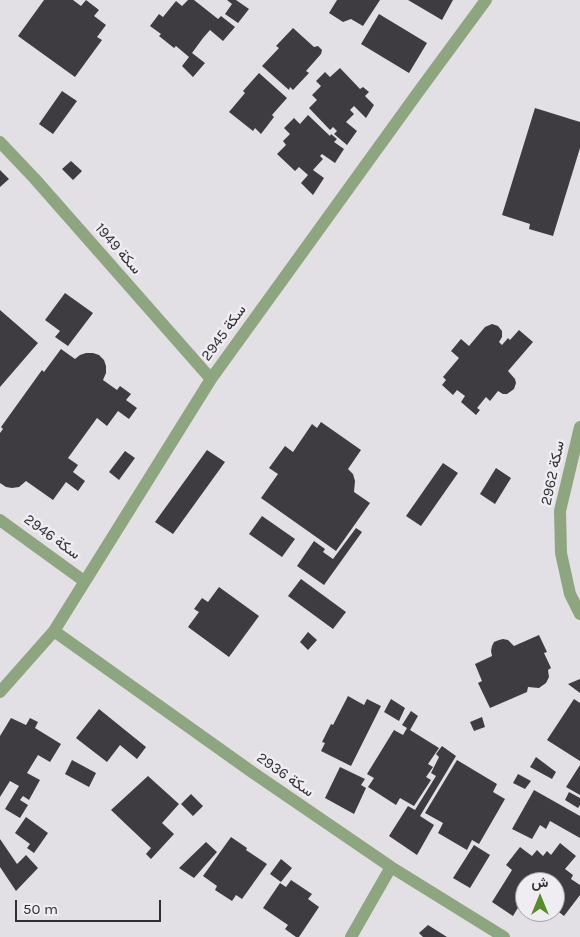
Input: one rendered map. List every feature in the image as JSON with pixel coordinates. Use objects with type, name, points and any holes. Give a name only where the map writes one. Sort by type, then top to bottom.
[{"type":"street","name":"سكة 2945","points":[[0,692],[54,631],[211,379],[486,0]]},
{"type":"street","name":"سكة 1949","points":[[0,142],[35,179],[211,379]]},
{"type":"street","name":"سكة 2962","points":[[580,427],[560,511],[561,553],[570,594],[580,614]]},
{"type":"street","name":"سكة 2946","points":[[0,520],[84,581]]},
{"type":"street","name":"سكة 2936","points":[[54,631],[252,772],[391,867],[504,937]]},
{"type":"street","points":[[351,937],[391,867]]},
{"type":"building","points":[[44,0],[73,0],[81,6],[86,0],[99,10],[94,16],[106,25],[97,37],[102,40],[75,77],[18,36]]},
{"type":"building","points":[[188,0],[194,0],[218,19],[221,16],[235,27],[223,41],[210,30],[203,38],[192,53],[205,63],[193,77],[182,66],[189,57],[176,46],[174,48],[159,36],[161,34],[150,26],[159,14],[163,17],[176,1],[182,6]]},
{"type":"building","points":[[227,0],[236,0],[249,9],[238,23],[225,14],[232,4]]},
{"type":"building","points":[[337,0],[380,0],[363,26],[351,19],[343,22],[329,13]]},
{"type":"building","points":[[408,0],[453,0],[442,20]]},
{"type":"building","points":[[379,14],[427,43],[409,73],[361,44]]},
{"type":"building","points":[[293,28],[314,47],[318,46],[322,50],[321,54],[306,71],[309,73],[293,90],[290,87],[289,90],[262,66],[279,48],[276,46]]},
{"type":"building","points":[[340,68],[360,89],[363,87],[369,92],[365,96],[374,105],[366,118],[354,106],[350,110],[354,114],[346,122],[357,131],[347,145],[334,134],[337,131],[333,127],[330,130],[309,108],[317,100],[312,95],[321,86],[316,81],[325,72],[330,77]]},
{"type":"building","points":[[259,73],[287,98],[272,115],[274,117],[261,134],[255,128],[253,131],[229,112],[245,93],[243,91]]},
{"type":"building","points":[[62,91],[77,101],[53,134],[39,124]]},
{"type":"building","points":[[535,108],[580,122],[580,148],[553,236],[529,229],[530,224],[502,215]]},
{"type":"building","points":[[308,115],[330,136],[331,134],[337,139],[334,142],[344,149],[335,163],[322,154],[320,156],[323,159],[313,170],[324,178],[313,195],[301,183],[308,175],[299,167],[295,171],[277,154],[286,145],[283,141],[290,134],[284,128],[294,118],[300,124]]},
{"type":"building","points":[[71,161],[82,171],[73,180],[62,169]]},
{"type":"building","points":[[0,170],[9,179],[0,187]]},
{"type":"building","points":[[65,293],[93,313],[68,346],[55,337],[60,331],[45,320]]},
{"type":"building","points":[[0,310],[38,343],[0,387]]},
{"type":"building","points":[[492,324],[498,326],[502,331],[502,337],[499,342],[502,345],[508,338],[510,340],[519,330],[533,342],[508,371],[515,379],[514,389],[507,394],[498,391],[490,401],[486,397],[477,408],[480,410],[476,415],[461,402],[465,396],[457,390],[453,395],[442,385],[446,380],[443,377],[459,358],[451,351],[461,339],[469,346],[485,327]]},
{"type":"building","points":[[61,349],[75,359],[86,353],[99,355],[104,360],[106,366],[103,380],[117,390],[120,386],[131,394],[126,400],[137,408],[129,419],[118,411],[107,426],[97,418],[68,458],[78,465],[73,472],[85,481],[78,491],[66,482],[53,500],[26,481],[19,487],[12,488],[0,483],[0,433],[3,429],[1,427],[42,370],[44,372]]},
{"type":"building","points":[[321,422],[361,450],[348,469],[353,474],[355,481],[354,492],[370,503],[336,551],[261,498],[278,474],[269,468],[285,446],[293,452],[312,424],[317,428]]},
{"type":"building","points":[[207,450],[225,462],[173,534],[155,522]]},
{"type":"building","points":[[125,451],[135,458],[119,480],[109,472]]},
{"type":"building","points":[[443,463],[458,473],[421,526],[406,516]]},
{"type":"building","points":[[496,468],[511,478],[495,504],[480,494]]},
{"type":"building","points":[[262,516],[295,539],[282,557],[249,534]]},
{"type":"building","points":[[356,528],[362,532],[324,585],[297,566],[314,541],[325,549],[323,552],[333,559]]},
{"type":"building","points":[[301,579],[346,612],[333,629],[288,596]]},
{"type":"building","points":[[219,587],[259,616],[229,657],[188,627],[199,612],[194,609],[202,598],[208,602]]},
{"type":"building","points":[[308,632],[317,640],[308,650],[300,642]]},
{"type":"building","points":[[539,635],[547,652],[544,653],[551,668],[548,670],[549,677],[546,683],[539,688],[528,687],[527,692],[490,708],[478,683],[482,681],[475,664],[492,656],[491,651],[494,642],[503,639],[508,640],[514,646]]},
{"type":"building","points":[[580,679],[580,693],[568,684]]},
{"type":"building","points":[[348,696],[364,705],[367,699],[381,706],[351,766],[321,751],[325,743],[322,742]]},
{"type":"building","points":[[391,699],[405,708],[399,721],[384,712]]},
{"type":"building","points":[[574,699],[580,703],[580,761],[547,740]]},
{"type":"building","points":[[99,709],[146,747],[137,759],[120,745],[107,762],[76,738]]},
{"type":"building","points":[[411,711],[418,716],[410,730],[439,748],[428,764],[433,767],[426,777],[431,780],[414,806],[400,798],[396,805],[368,787],[374,778],[367,774],[394,730],[403,735],[407,728],[402,725]]},
{"type":"building","points":[[482,717],[485,727],[474,731],[470,722]]},
{"type":"building","points":[[11,718],[26,725],[30,718],[38,722],[35,728],[61,744],[50,762],[38,755],[27,773],[40,780],[29,800],[23,796],[20,800],[28,805],[20,818],[5,809],[19,786],[10,781],[0,797],[0,736]]},
{"type":"building","points":[[442,746],[456,756],[420,816],[434,825],[417,855],[389,836],[408,806],[415,810],[436,776],[431,773],[439,757],[436,754]]},
{"type":"building","points":[[536,757],[556,772],[552,779],[530,767]]},
{"type":"building","points":[[72,760],[96,773],[89,787],[65,774]]},
{"type":"building","points":[[457,760],[497,784],[493,792],[505,799],[479,844],[472,840],[467,850],[438,833],[443,823],[425,813]]},
{"type":"building","points":[[580,765],[580,795],[566,787]]},
{"type":"building","points":[[340,767],[365,779],[361,785],[366,788],[354,814],[325,798]]},
{"type":"building","points":[[518,774],[531,781],[525,789],[513,783]]},
{"type":"building","points":[[148,776],[179,804],[162,823],[174,834],[151,859],[146,854],[151,848],[111,810]]},
{"type":"building","points":[[534,790],[580,816],[580,838],[550,821],[546,829],[540,825],[532,839],[512,829]]},
{"type":"building","points":[[569,792],[580,798],[578,808],[565,800]]},
{"type":"building","points":[[191,794],[203,806],[193,816],[181,804]]},
{"type":"building","points":[[26,817],[48,833],[34,853],[27,848],[30,844],[15,833]]},
{"type":"building","points":[[231,837],[267,864],[242,899],[236,895],[232,901],[215,890],[217,886],[203,876]]},
{"type":"building","points":[[0,839],[17,864],[26,855],[38,868],[16,891],[0,867]]},
{"type":"building","points":[[206,842],[217,852],[194,878],[179,868]]},
{"type":"building","points":[[560,843],[576,856],[565,869],[573,875],[571,879],[580,885],[580,895],[565,915],[565,872],[515,872],[515,913],[513,916],[492,902],[512,870],[506,865],[520,847],[532,856],[537,850],[543,856],[547,851],[551,855]]},
{"type":"building","points":[[474,845],[490,855],[470,888],[453,878]]},
{"type":"building","points":[[281,859],[292,868],[281,882],[270,874]]},
{"type":"building","points":[[291,880],[312,894],[308,899],[319,907],[299,937],[285,929],[288,925],[263,908],[280,883],[286,887]]},
{"type":"building","points":[[428,925],[447,937],[423,937],[419,933]]}]
